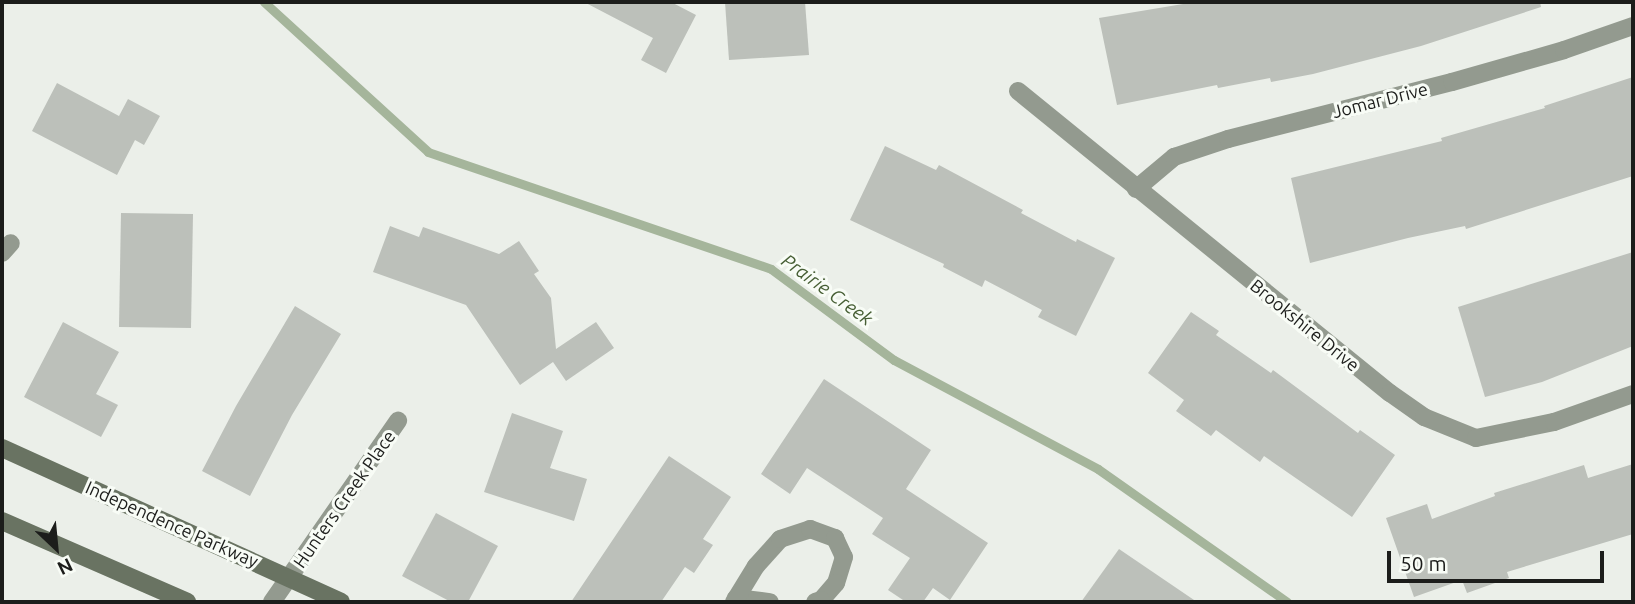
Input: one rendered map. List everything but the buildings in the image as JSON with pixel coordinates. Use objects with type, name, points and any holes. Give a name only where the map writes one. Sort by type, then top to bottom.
[{"type":"main road","name":"Independence Parkway","points":[[2,447],[341,602]]},
{"type":"main road","points":[[2,521],[187,602]]},
{"type":"street","name":"Jomar Drive","points":[[1136,189],[1174,157],[1228,139],[1452,82],[1633,26]]},
{"type":"street","name":"Brookshire Drive","points":[[1018,91],[1390,393],[1424,416],[1476,438],[1554,422],[1633,394]]},
{"type":"street","name":"Hunters Creek Place","points":[[272,602],[398,421]]},
{"type":"street","points":[[770,602],[735,600],[756,566],[780,540],[810,529],[835,538],[844,557],[835,583],[821,600],[815,602]]},
{"type":"waterway","name":"Prairie Creek","points":[[264,2],[428,152],[771,269],[894,360],[1098,469],[1287,602]]}]
